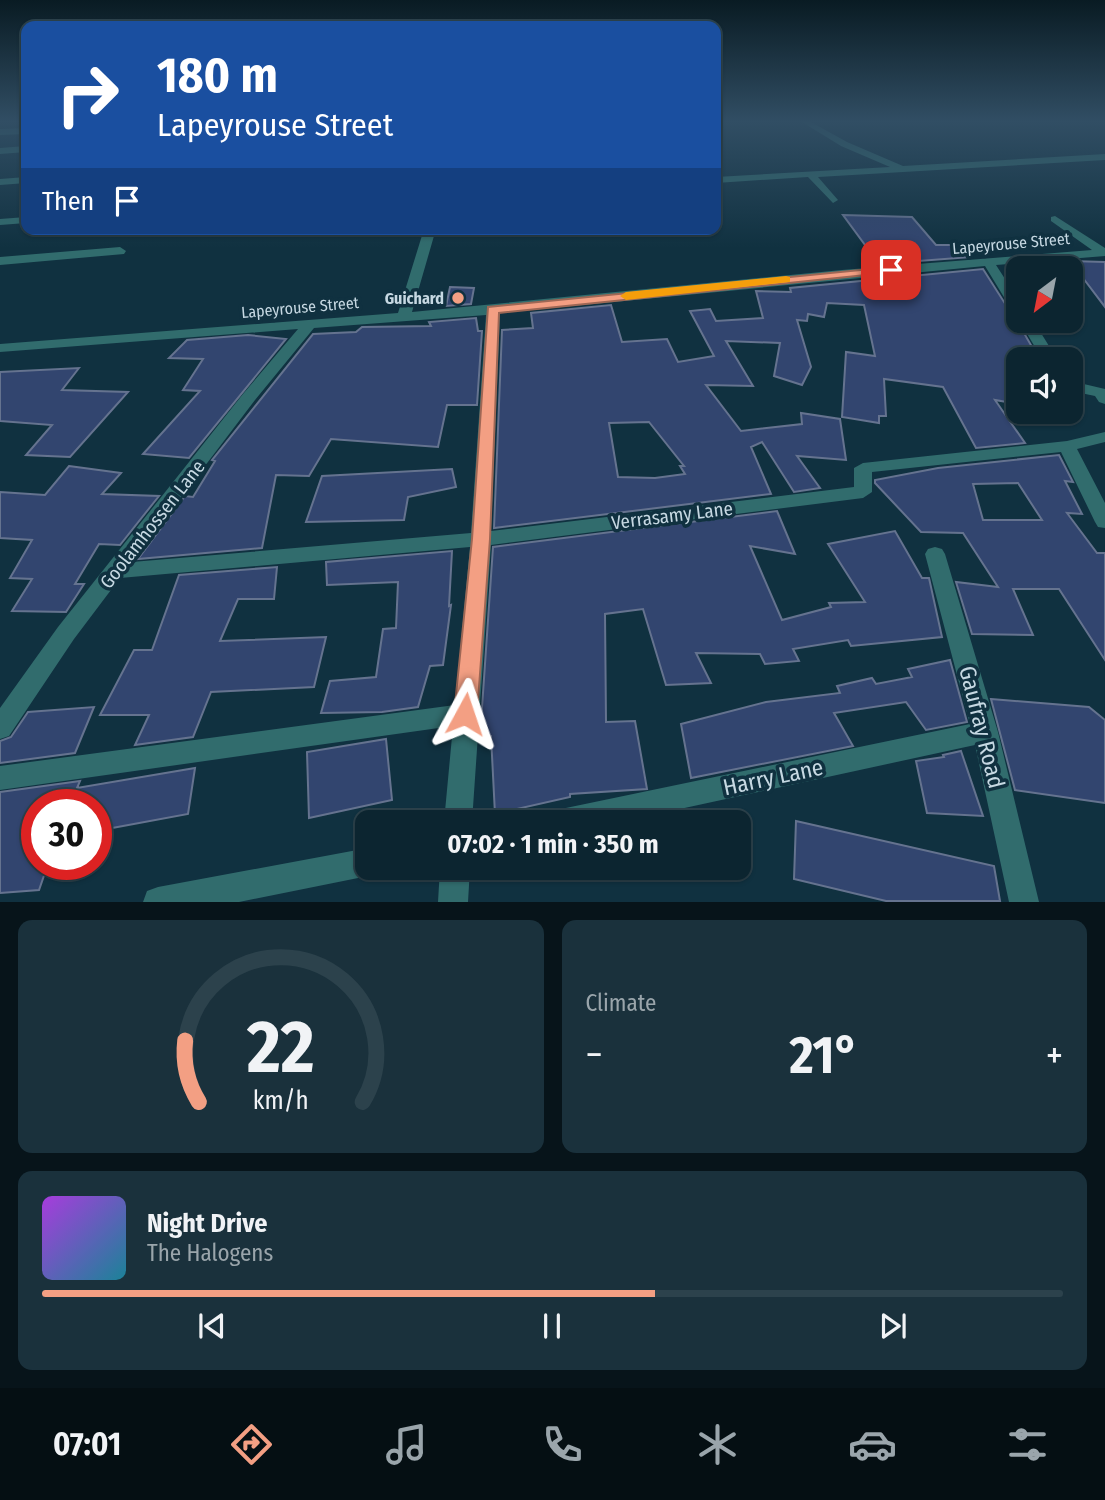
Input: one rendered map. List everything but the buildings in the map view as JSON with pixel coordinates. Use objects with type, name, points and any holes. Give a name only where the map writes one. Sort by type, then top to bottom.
[{"type":"street","points":[[892,164],[904,169]]},
{"type":"street","points":[[721,180],[986,164]]},
{"type":"street","points":[[811,175],[833,200]]},
{"type":"street","points":[[0,182],[21,180]]},
{"type":"street","points":[[1055,219],[1104,252]]},
{"type":"street","points":[[0,222],[21,220]]},
{"type":"street","points":[[404,316],[428,235]]},
{"type":"street","points":[[0,261],[120,251]]},
{"type":"street","name":"Lapeyrouse Street","points":[[0,348],[493,310],[842,274],[1104,252]]},
{"type":"street","points":[[989,263],[1006,290]]},
{"type":"street","points":[[459,810],[481,539],[493,310]]},
{"type":"street","name":"Goolamhossen Lane","points":[[0,727],[66,633],[117,571],[249,397],[309,325]]},
{"type":"street","points":[[1083,389],[1101,393],[1105,399]]},
{"type":"street","points":[[1105,437],[1067,446],[1105,522]]},
{"type":"street","name":"Verrasamy Lane","points":[[117,571],[481,539],[863,492],[863,468],[1067,446]]},
{"type":"street","name":"Gaufray Road","points":[[935,554],[985,732],[1024,901]]},
{"type":"street","points":[[0,778],[465,714]]},
{"type":"street","name":"Harry Lane","points":[[618,810],[985,732]]},
{"type":"street","points":[[158,901],[355,864]]},
{"type":"street","points":[[453,901],[454,880]]},
{"type":"slow traffic","points":[[626,296],[786,279]]},
{"type":"place","name":"Guichard","points":[[458,298]]},
{"type":"route","points":[[465,714],[481,539],[493,310],[891,270]]}]
